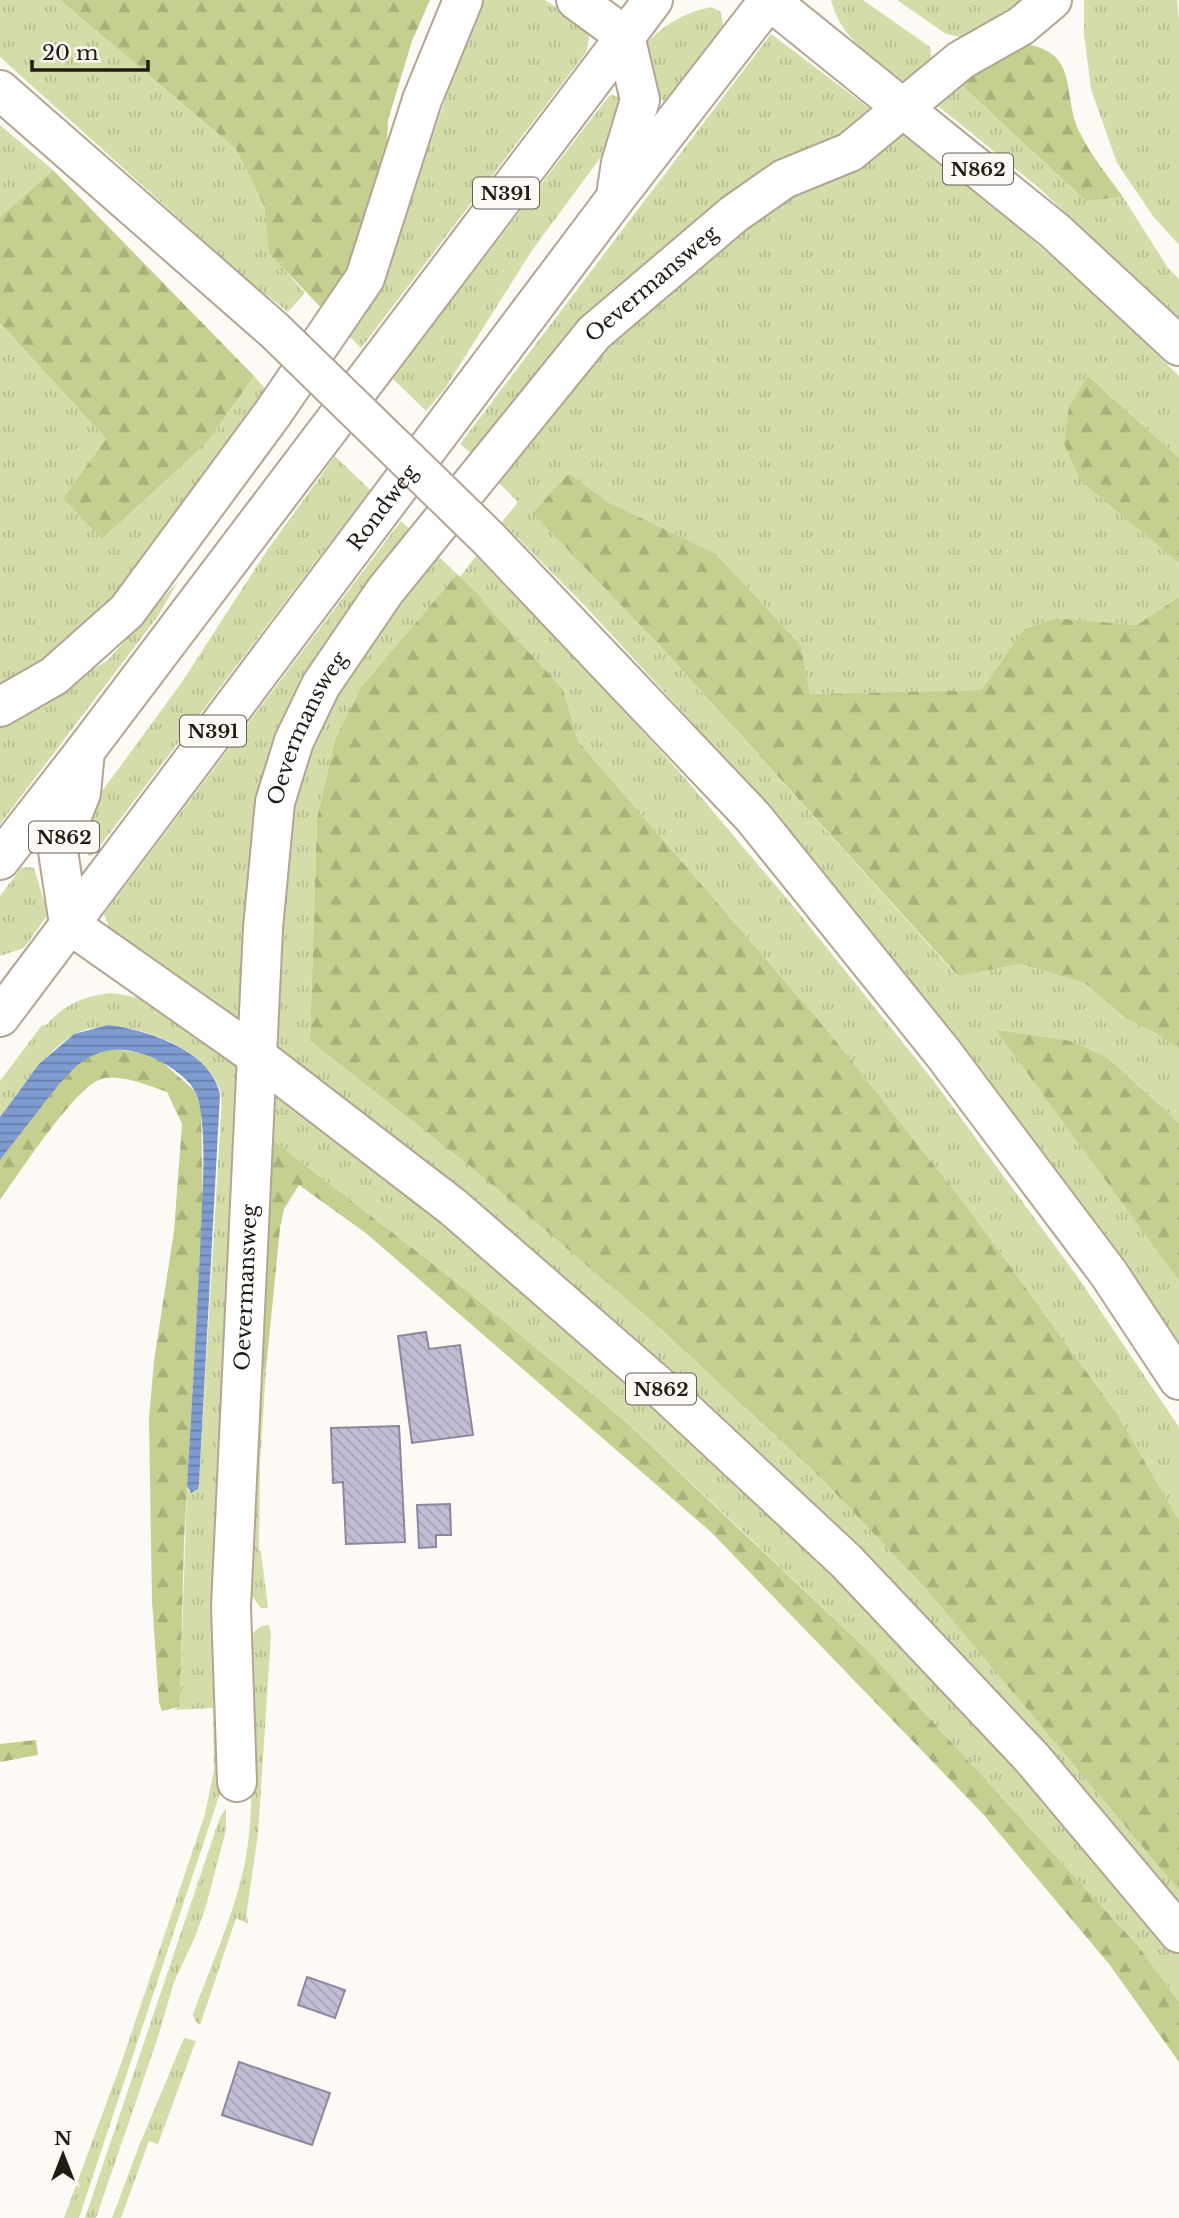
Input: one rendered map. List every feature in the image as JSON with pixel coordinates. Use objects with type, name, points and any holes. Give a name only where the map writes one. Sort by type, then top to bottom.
[{"type":"main road","points":[[0,707],[54,676],[127,611],[273,413],[365,278],[422,100],[463,0]]},
{"type":"main road","points":[[576,0],[625,36],[640,100],[621,163],[615,199]]},
{"type":"main road","name":"N391","points":[[0,860],[653,0]]},
{"type":"main road","name":"N862","points":[[769,0],[1055,231],[1179,346]]},
{"type":"main road","name":"Rondweg","points":[[7,996],[69,924],[615,199],[769,0]]},
{"type":"main road","name":"Oevermansweg","points":[[237,1782],[231,1607],[263,928],[275,802],[294,741],[321,685],[385,591],[594,333],[734,214],[784,179],[850,152],[961,60],[1021,26],[1052,0]]},
{"type":"main road","points":[[0,90],[274,330],[489,539],[753,817],[951,1064],[1109,1274],[1179,1380]]},
{"type":"main road","name":"N862","points":[[85,751],[81,793],[58,851],[69,924],[258,1057],[453,1207],[654,1382],[846,1561],[1032,1758],[1179,1934]]},
{"type":"green space","points":[[0,0],[60,0],[236,149],[264,206],[270,253],[305,293],[288,312],[245,278],[0,57]]},
{"type":"green space","points":[[60,0],[430,0],[412,41],[388,120],[386,169],[356,258],[328,315],[269,253],[264,206],[236,149]]},
{"type":"green space","points":[[476,0],[545,0],[586,30],[589,37],[587,51],[361,348],[348,335],[399,229],[458,64],[463,38]]},
{"type":"green space","points":[[831,0],[863,0],[930,47],[932,63],[909,85],[852,39],[836,14]]},
{"type":"green space","points":[[897,0],[1028,0],[965,38],[946,34]]},
{"type":"green space","points":[[1084,0],[1177,0],[1179,245],[1153,216],[1117,163],[1091,89],[1084,34]]},
{"type":"green space","points":[[711,7],[721,12],[723,25],[664,103],[657,92],[644,46],[674,21]]},
{"type":"green space","points":[[771,34],[873,111],[477,458],[460,444]]},
{"type":"green space","points":[[1025,44],[1055,56],[1062,66],[1074,119],[1080,133],[1123,197],[1086,201],[958,82]]},
{"type":"green space","points":[[958,82],[1086,201],[1123,197],[1168,268],[1179,279],[1179,318],[1039,188],[933,102]]},
{"type":"green space","points":[[609,96],[622,98],[606,150],[531,252],[444,390],[426,411],[392,378]]},
{"type":"green space","points":[[0,125],[53,170],[0,217]]},
{"type":"green space","points":[[901,129],[1043,249],[1179,376],[1179,458],[1088,376],[1132,523],[1179,563],[1179,597],[1137,625],[1056,618],[1024,629],[981,690],[810,694],[801,645],[715,553],[608,502],[569,473],[534,513],[661,647],[957,976],[1020,964],[1086,983],[1128,1020],[1179,1049],[1179,1123],[1108,1058],[997,1030],[1179,1281],[1179,1350],[778,822],[690,720],[586,607],[502,522],[518,502],[495,479],[606,340],[740,227]]},
{"type":"green space","points":[[53,170],[254,376],[209,440],[102,539],[63,498],[106,439],[0,323],[0,217]]},
{"type":"green space","points":[[0,323],[106,439],[63,498],[209,440],[254,376],[268,392],[176,521],[87,626],[52,657],[0,686]]},
{"type":"green space","points":[[1088,376],[1179,458],[1179,563],[1081,481],[1064,444],[1069,407]]},
{"type":"green space","points":[[335,456],[370,490],[93,855],[88,856],[85,819],[89,809],[182,682],[266,552]]},
{"type":"green space","points":[[569,473],[608,502],[715,553],[801,645],[810,694],[981,690],[1024,629],[1056,618],[1137,625],[1179,597],[1179,1049],[1128,1020],[1085,983],[1020,964],[958,976],[661,647],[533,513]]},
{"type":"green space","points":[[401,521],[416,535],[306,691],[242,1026],[112,936],[104,914]]},
{"type":"green space","points":[[434,552],[457,574],[361,687],[335,739],[317,818],[310,1041],[471,1167],[653,1322],[820,1477],[924,1585],[1115,1411],[964,1203],[832,1036],[578,741],[563,689],[460,577],[476,556],[685,778],[798,912],[933,1080],[1077,1276],[1179,1427],[1179,1915],[1110,1832],[271,1052],[279,863],[308,736]]},
{"type":"green space","points":[[457,574],[482,598],[563,689],[578,741],[832,1036],[964,1203],[1115,1411],[1179,1521],[1179,1890],[924,1586],[820,1477],[653,1322],[471,1167],[310,1041],[317,818],[335,739],[361,687]]},
{"type":"green space","points":[[178,581],[158,616],[0,824],[0,721],[37,703],[108,660]]},
{"type":"green space","points":[[21,868],[34,868],[48,914],[24,948],[0,956],[0,896]]},
{"type":"green space","points":[[110,993],[146,1001],[164,1009],[243,1063],[223,1784],[79,2218],[64,2218],[122,2061],[205,1814],[214,1770],[213,1708],[174,1710],[179,1707],[180,1698],[187,1486],[189,1492],[198,1489],[199,1484],[221,1108],[219,1087],[210,1071],[196,1057],[156,1036],[113,1027],[92,1028],[75,1034],[54,1050],[34,1071],[0,1117],[0,1081],[42,1025],[46,1025],[75,1003]]},
{"type":"green space","points":[[996,1030],[1070,1041],[1108,1058],[1179,1123],[1179,1281]]},
{"type":"green space","points":[[103,1050],[140,1053],[161,1061],[195,1091],[201,1110],[203,1207],[184,1541],[180,1698],[179,1707],[162,1711],[159,1703],[152,1601],[149,1418],[154,1361],[174,1231],[182,1124],[167,1092],[115,1078],[99,1080],[88,1087],[61,1115],[0,1200],[0,1160],[64,1077],[90,1055]]},
{"type":"green space","points":[[271,1083],[407,1187],[853,1586],[1147,1911],[1179,1953],[1179,2002],[1139,1947],[866,1649],[735,1524],[625,1421],[451,1278],[265,1134]]},
{"type":"green space","points":[[265,1134],[451,1278],[625,1421],[866,1649],[1139,1947],[1179,2002],[1179,2062],[1109,1964],[983,1814],[711,1532],[367,1234],[299,1185],[284,1209],[280,1228],[266,1369],[250,1371]]},
{"type":"green space","points":[[266,1369],[260,1464],[259,1550],[268,1608],[261,1608],[243,1585],[250,1371]]},
{"type":"green space","points":[[269,1625],[271,1635],[258,1834],[246,1917],[248,1924],[236,1918],[200,2025],[193,2014],[234,1904],[248,1840],[251,1754],[243,1641],[261,1626]]},
{"type":"green space","points":[[36,1740],[38,1755],[0,1762],[0,1744]]},
{"type":"green space","points":[[226,1808],[226,1830],[206,1906],[174,1982],[96,2218],[85,2218],[220,1817]]},
{"type":"green space","points":[[184,2038],[196,2041],[158,2144],[149,2141],[121,2218],[112,2218],[139,2146]]},
{"type":"water","points":[[108,1025],[158,1037],[191,1054],[204,1065],[220,1094],[199,1484],[198,1489],[191,1493],[187,1486],[203,1160],[200,1106],[193,1087],[176,1072],[151,1057],[132,1051],[101,1052],[88,1058],[64,1078],[0,1160],[0,1117],[39,1064],[74,1034]]},
{"type":"building","points":[[426,1332],[429,1349],[460,1345],[473,1435],[412,1443],[398,1336]]},
{"type":"building","points":[[399,1426],[405,1542],[346,1544],[343,1482],[333,1483],[331,1428]]},
{"type":"building","points":[[450,1504],[451,1535],[436,1535],[436,1547],[419,1548],[417,1505]]},
{"type":"building","points":[[307,1977],[345,1990],[335,2018],[298,2005]]},
{"type":"building","points":[[239,2062],[330,2093],[312,2145],[222,2115]]}]
